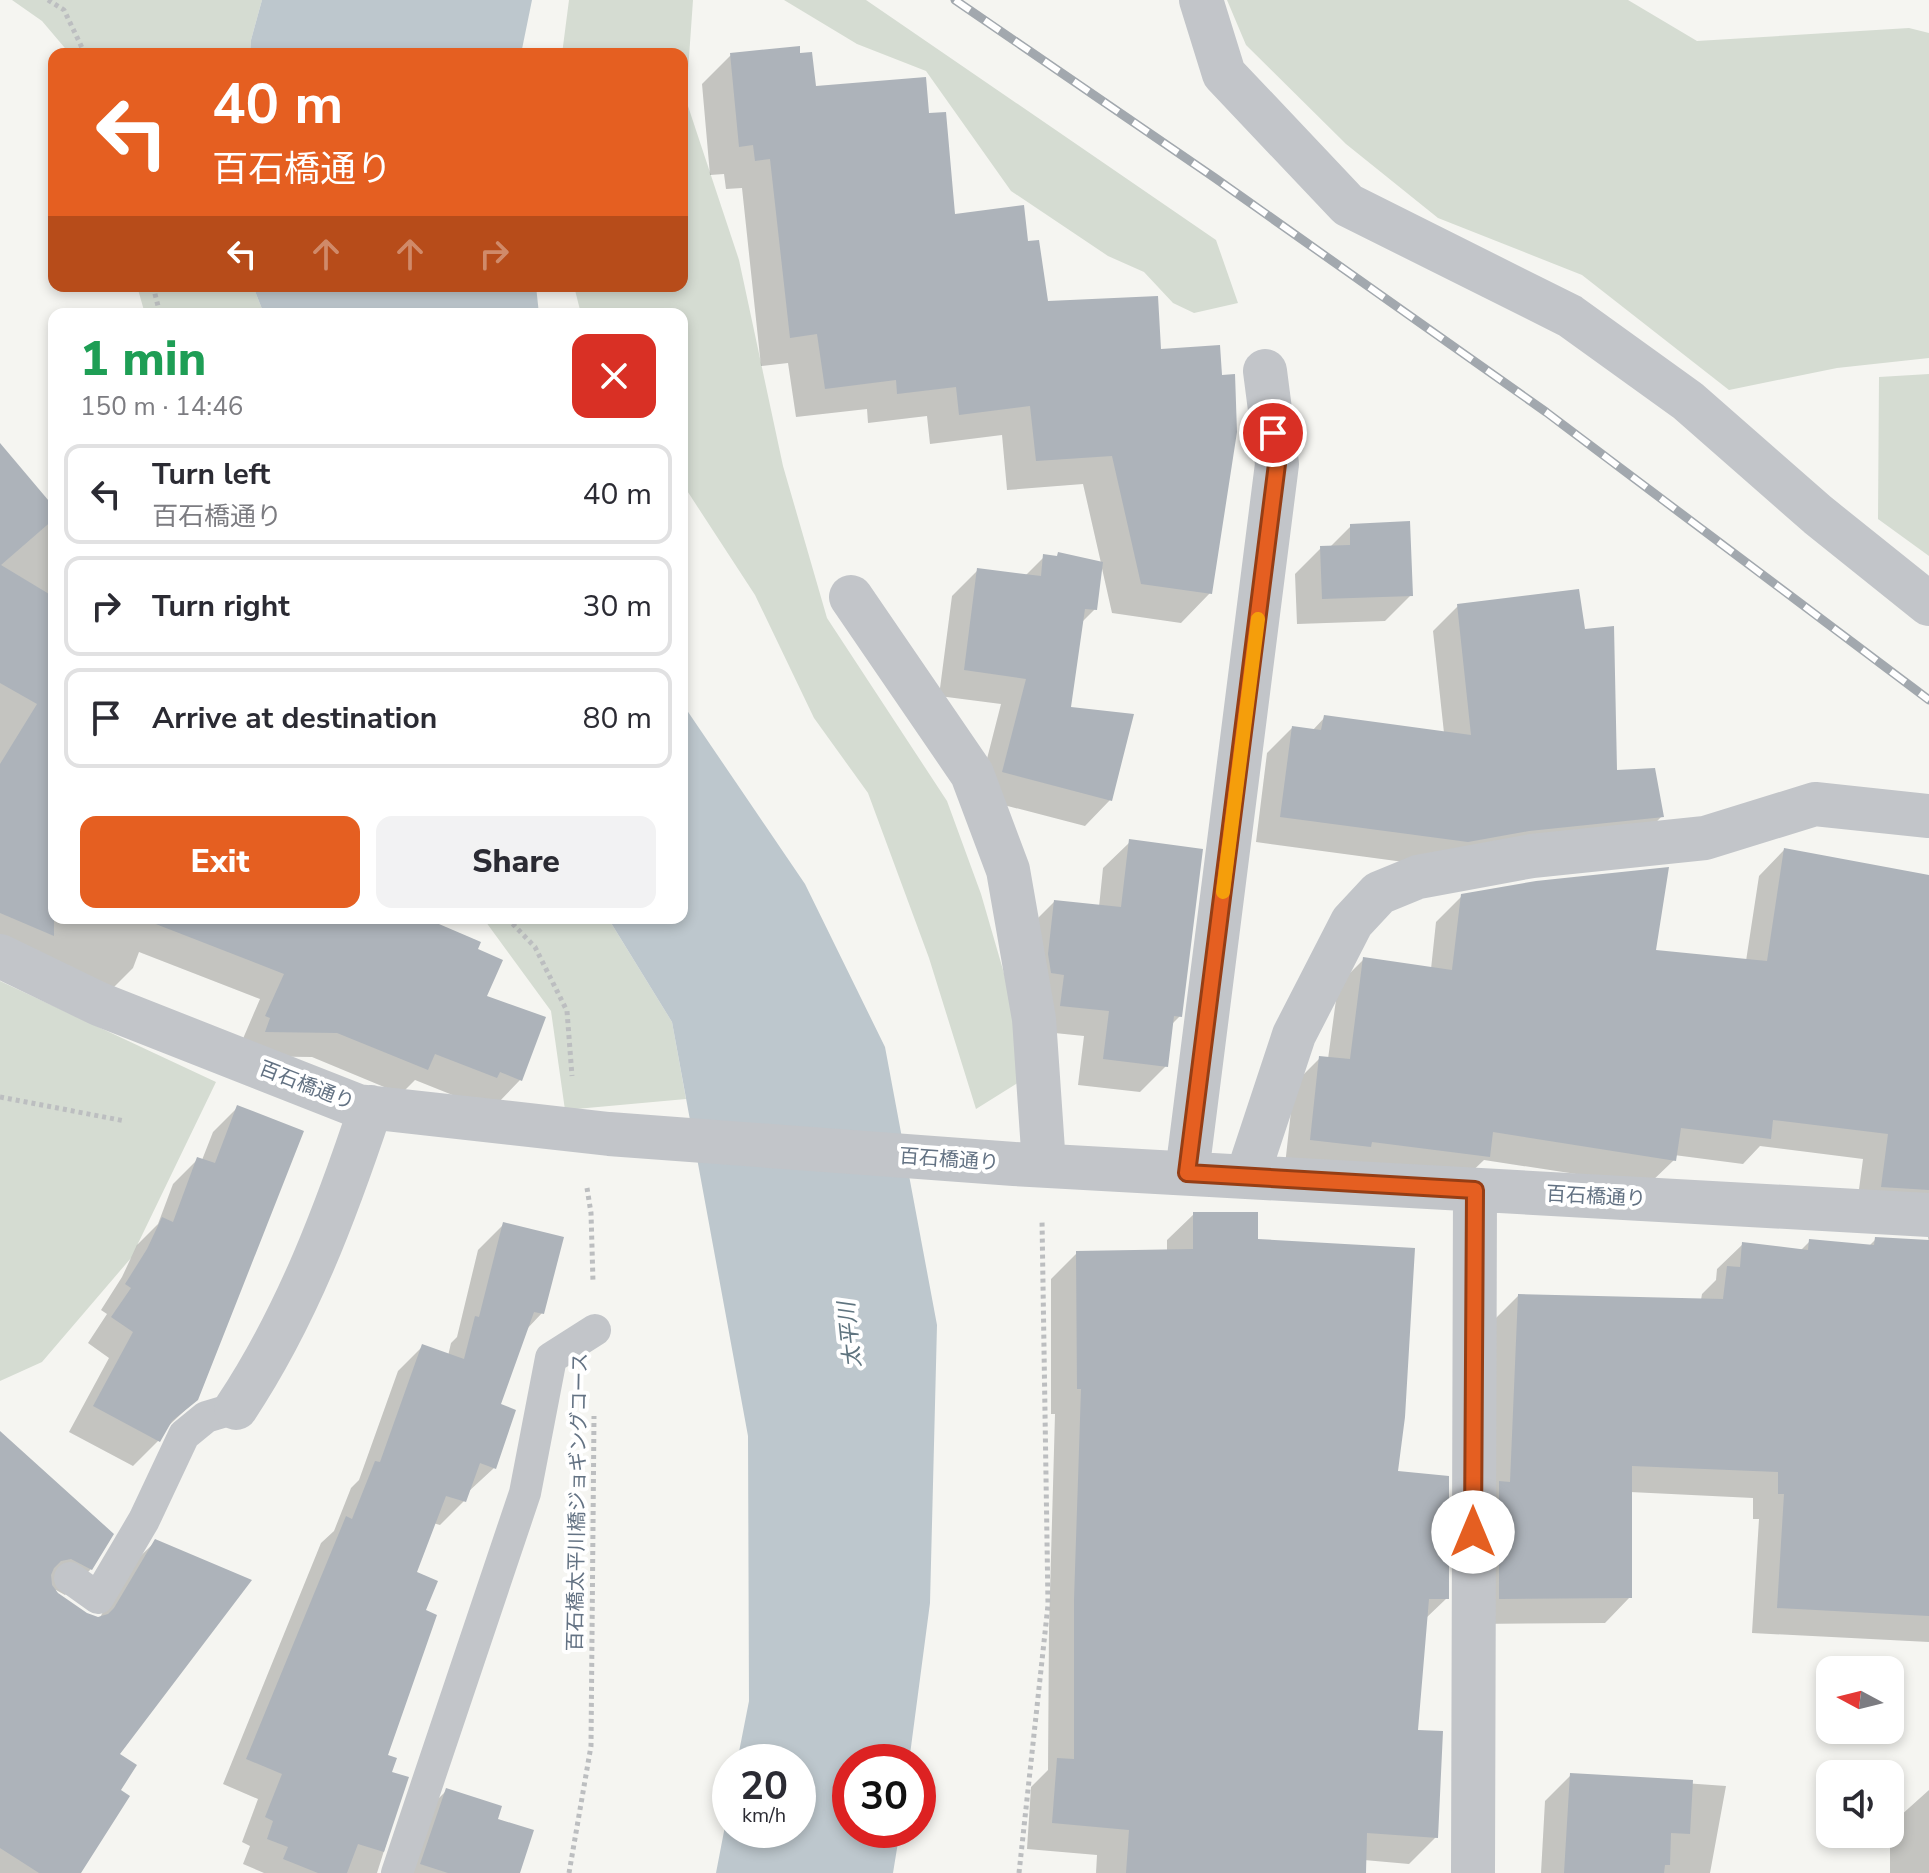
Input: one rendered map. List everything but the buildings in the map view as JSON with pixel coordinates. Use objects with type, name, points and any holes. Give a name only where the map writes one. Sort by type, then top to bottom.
[{"type":"street","points":[[1201,0],[1224,74],[1348,205],[1570,316],[1688,401],[1818,515],[1929,604]]},
{"type":"street","points":[[1187,1173],[1277,464],[1265,371]]},
{"type":"street","points":[[851,597],[972,774],[1008,870],[1034,1019],[1029,1164]]},
{"type":"street","points":[[1247,1177],[1294,1035],[1352,922],[1379,893],[1418,877],[1532,856],[1705,838],[1815,804],[1929,816]]},
{"type":"street","name":"百石橋通り","points":[[0,956],[99,1004],[358,1106],[593,1132],[1029,1164],[1929,1215]]},
{"type":"street","points":[[236,1408],[266,1362],[333,1219],[371,1107]]},
{"type":"street","points":[[1473,1873],[1475,1190]]},
{"type":"lane","points":[[397,1873],[525,1493],[551,1358],[595,1330]]},
{"type":"lane","points":[[70,1578],[98,1598],[144,1520],[184,1435],[206,1417],[236,1408]]},
{"type":"path","points":[[48,0],[64,10],[82,48]]},
{"type":"path","name":"百石橋太平川橋ジョギングコース","points":[[513,924],[535,947],[567,1011],[593,1132],[591,1213],[595,1330],[591,1746],[569,1873]]},
{"type":"path","points":[[0,1097],[125,1121]]},
{"type":"path","points":[[1019,1873],[1048,1605],[1041,1240],[1029,1164]]},
{"type":"shaded area","points":[[12,0],[262,0],[250,48],[65,48],[42,21]]},
{"type":"shaded area","points":[[569,0],[693,0],[688,71],[688,48],[563,48]]},
{"type":"shaded area","points":[[784,0],[866,0],[1216,240],[1238,303],[1194,313],[1173,303],[1144,272],[1108,256],[1011,191],[926,71],[857,44]]},
{"type":"shaded area","points":[[1227,0],[1628,0],[1697,41],[1909,28],[1929,33],[1929,358],[1837,368],[1729,390],[1582,275],[1438,218],[1346,144],[1246,45]]},
{"type":"shaded area","points":[[688,106],[739,260],[783,466],[827,618],[947,801],[981,894],[1010,994],[1021,1081],[976,1109],[929,958],[868,793],[814,718],[755,595],[688,492],[688,308],[580,308],[576,292],[688,292]]},
{"type":"shaded area","points":[[139,292],[255,292],[262,308],[143,308]]},
{"type":"shaded area","points":[[1929,374],[1929,556],[1878,519],[1879,377]]},
{"type":"shaded area","points":[[487,924],[612,924],[672,1022],[686,1099],[565,1110],[551,1011]]},
{"type":"shaded area","points":[[0,981],[216,1082],[131,1258],[42,1362],[0,1381]]},
{"type":"water","points":[[262,0],[532,0],[522,48],[250,48]]},
{"type":"water","points":[[255,292],[537,292],[538,308],[262,308]]},
{"type":"water","name":"太平川","points":[[688,712],[805,884],[885,1047],[937,1325],[930,1603],[911,1744],[832,1744],[832,1848],[897,1848],[893,1873],[716,1873],[721,1848],[816,1848],[816,1744],[741,1744],[749,1701],[748,1436],[672,1022],[612,924],[688,924]]},
{"type":"railway","points":[[955,0],[1215,178],[1546,412],[1929,700]]},
{"type":"slow traffic","points":[[1223,892],[1258,619]]},
{"type":"route","points":[[1273,433],[1277,464],[1187,1173],[1475,1190],[1473,1532]]}]
